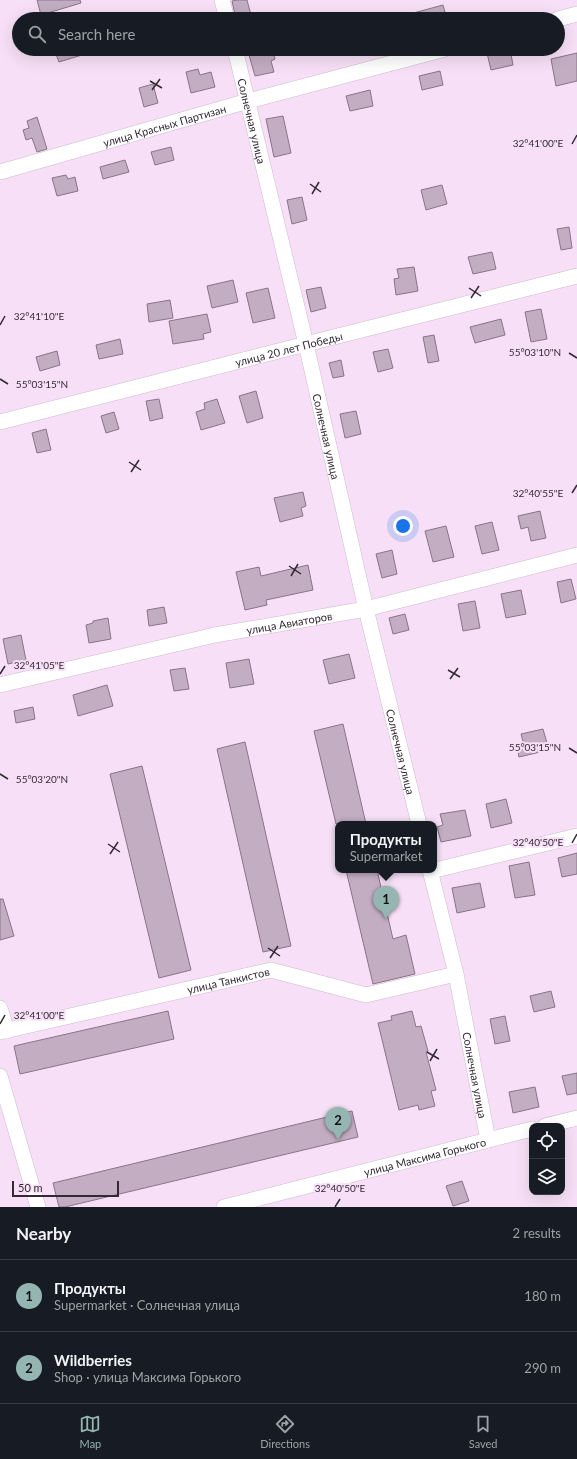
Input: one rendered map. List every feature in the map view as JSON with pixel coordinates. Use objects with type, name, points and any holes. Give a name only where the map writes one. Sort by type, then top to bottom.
[{"type":"street","points":[[222,0],[225,12]]},
{"type":"street","points":[[565,17],[577,14]]},
{"type":"street","name":"Солнечная улица","points":[[237,56],[306,344],[366,609],[418,821]]},
{"type":"street","name":"улица Красных Партизан","points":[[0,172],[248,101],[418,56]]},
{"type":"street","name":"улица 20 лет Победы","points":[[0,422],[577,276]]},
{"type":"street","name":"улица Авиаторов","points":[[0,685],[215,635],[366,609],[577,555]]},
{"type":"street","points":[[437,868],[577,836]]},
{"type":"street","name":"Солнечная улица","points":[[431,873],[456,974],[488,1140]]},
{"type":"street","name":"улица Танкистов","points":[[4,1032],[271,970],[366,995],[456,974]]},
{"type":"street","points":[[0,1008],[4,1032]]},
{"type":"street","points":[[0,1076],[38,1207]]},
{"type":"street","points":[[557,1123],[577,1118]]},
{"type":"street","name":"улица Максима Горького","points":[[224,1207],[529,1130]]},
{"type":"building","points":[[37,0],[80,0],[81,3],[51,12],[40,12]]},
{"type":"building","points":[[247,0],[250,12],[234,12],[232,1]]},
{"type":"building","points":[[443,5],[445,12],[417,12]]},
{"type":"building","points":[[577,53],[577,81],[556,86],[551,59]]},
{"type":"building","points":[[57,56],[79,56],[59,62]]},
{"type":"building","points":[[249,56],[274,56],[275,59],[271,61],[274,72],[255,76]]},
{"type":"building","points":[[488,56],[511,56],[513,65],[491,70]]},
{"type":"building","points":[[198,69],[200,75],[211,72],[215,87],[191,93],[186,72]]},
{"type":"building","points":[[440,71],[443,85],[422,90],[419,76]]},
{"type":"building","points":[[153,84],[158,103],[144,107],[139,88]]},
{"type":"building","points":[[370,90],[373,106],[350,111],[346,96]]},
{"type":"building","points":[[283,116],[291,153],[274,157],[266,119]]},
{"type":"building","points":[[37,117],[47,149],[37,152],[32,138],[26,140],[23,130],[29,128],[27,121]]},
{"type":"building","points":[[171,147],[174,160],[155,165],[151,152]]},
{"type":"building","points":[[125,160],[129,172],[103,179],[100,167]]},
{"type":"building","points":[[66,175],[68,179],[75,177],[78,191],[57,196],[52,178]]},
{"type":"building","points":[[442,185],[447,204],[426,210],[421,190]]},
{"type":"building","points":[[302,197],[307,220],[292,224],[287,200]]},
{"type":"building","points":[[569,227],[572,248],[561,250],[557,229]]},
{"type":"building","points":[[492,252],[496,269],[473,274],[468,257]]},
{"type":"building","points":[[414,267],[418,291],[396,295],[394,279],[399,278],[397,269]]},
{"type":"building","points":[[233,280],[238,302],[212,308],[207,286]]},
{"type":"building","points":[[321,287],[326,308],[311,312],[306,290]]},
{"type":"building","points":[[268,288],[275,318],[253,323],[246,293]]},
{"type":"building","points":[[170,300],[173,318],[149,322],[147,304]]},
{"type":"building","points":[[541,309],[547,339],[531,342],[525,312]]},
{"type":"building","points":[[207,314],[211,332],[203,334],[204,339],[173,344],[169,321]]},
{"type":"building","points":[[501,319],[505,335],[475,343],[470,327]]},
{"type":"building","points":[[434,335],[439,361],[428,363],[423,337]]},
{"type":"building","points":[[120,339],[123,354],[99,359],[96,345]]},
{"type":"building","points":[[388,349],[393,368],[378,372],[373,352]]},
{"type":"building","points":[[57,351],[60,365],[40,371],[36,357]]},
{"type":"building","points":[[341,360],[344,376],[333,378],[329,363]]},
{"type":"building","points":[[256,391],[263,418],[247,423],[239,396]]},
{"type":"building","points":[[159,399],[163,418],[150,421],[146,401]]},
{"type":"building","points":[[217,399],[225,423],[201,430],[196,412],[205,409],[204,403]]},
{"type":"building","points":[[356,411],[361,434],[345,438],[340,414]]},
{"type":"building","points":[[114,412],[119,429],[106,433],[101,416]]},
{"type":"building","points":[[46,429],[51,450],[37,453],[32,433]]},
{"type":"building","points":[[303,492],[306,506],[301,508],[303,516],[280,522],[274,498]]},
{"type":"building","points":[[540,511],[546,538],[531,541],[528,527],[521,529],[518,516]]},
{"type":"building","points":[[492,522],[499,550],[482,554],[475,526]]},
{"type":"building","points":[[446,526],[454,557],[433,562],[425,531]]},
{"type":"building","points":[[392,550],[397,574],[382,578],[376,554]]},
{"type":"building","points":[[308,565],[313,590],[266,600],[267,605],[245,610],[236,572],[259,567],[261,576]]},
{"type":"building","points":[[571,579],[576,599],[561,603],[557,582]]},
{"type":"building","points":[[521,590],[526,614],[506,618],[501,594]]},
{"type":"building","points":[[475,601],[480,628],[463,631],[458,604]]},
{"type":"building","points":[[164,607],[167,623],[149,626],[147,610]]},
{"type":"building","points":[[405,614],[409,630],[393,634],[389,618]]},
{"type":"building","points":[[108,618],[111,639],[89,643],[86,625],[93,623],[93,621]]},
{"type":"building","points":[[21,635],[26,660],[8,664],[3,639]]},
{"type":"building","points":[[349,654],[355,678],[329,684],[323,660]]},
{"type":"building","points":[[249,659],[254,684],[230,688],[226,663]]},
{"type":"building","points":[[185,668],[189,689],[174,691],[170,670]]},
{"type":"building","points":[[107,685],[113,706],[78,716],[73,695]]},
{"type":"building","points":[[33,707],[35,719],[16,723],[14,711]]},
{"type":"building","points":[[343,724],[365,821],[335,821],[314,731]]},
{"type":"building","points":[[543,729],[549,750],[519,757],[517,747],[524,745],[521,734]]},
{"type":"building","points":[[245,742],[291,946],[263,952],[217,749]]},
{"type":"building","points":[[142,766],[191,970],[159,978],[110,774]]},
{"type":"building","points":[[506,799],[512,823],[491,828],[486,804]]},
{"type":"building","points":[[465,810],[471,836],[441,842],[437,827],[443,825],[440,814]]},
{"type":"building","points":[[577,853],[577,874],[562,877],[558,858]]},
{"type":"building","points":[[529,862],[535,895],[515,898],[509,866]]},
{"type":"building","points":[[347,873],[378,873],[393,939],[406,935],[415,974],[373,984]]},
{"type":"building","points":[[480,883],[485,907],[457,913],[452,888]]},
{"type":"building","points":[[0,899],[3,899],[14,936],[0,940]]},
{"type":"building","points":[[551,991],[555,1007],[534,1012],[530,996]]},
{"type":"building","points":[[168,1011],[174,1039],[20,1074],[14,1046]]},
{"type":"building","points":[[412,1011],[416,1027],[421,1026],[428,1051],[426,1052],[436,1090],[431,1091],[435,1106],[419,1110],[418,1105],[399,1110],[378,1023],[392,1020],[391,1016]]},
{"type":"building","points":[[505,1016],[510,1041],[495,1044],[490,1019]]},
{"type":"building","points":[[577,1073],[577,1093],[567,1095],[562,1076]]},
{"type":"building","points":[[535,1087],[539,1107],[513,1113],[509,1092]]},
{"type":"building","points":[[352,1111],[358,1137],[65,1207],[59,1207],[53,1183]]},
{"type":"building","points":[[462,1181],[469,1201],[453,1206],[446,1186]]},
{"type":"place","name":"Продукты","points":[[386,919]]},
{"type":"place","name":"Wildberries","points":[[338,1140]]}]
